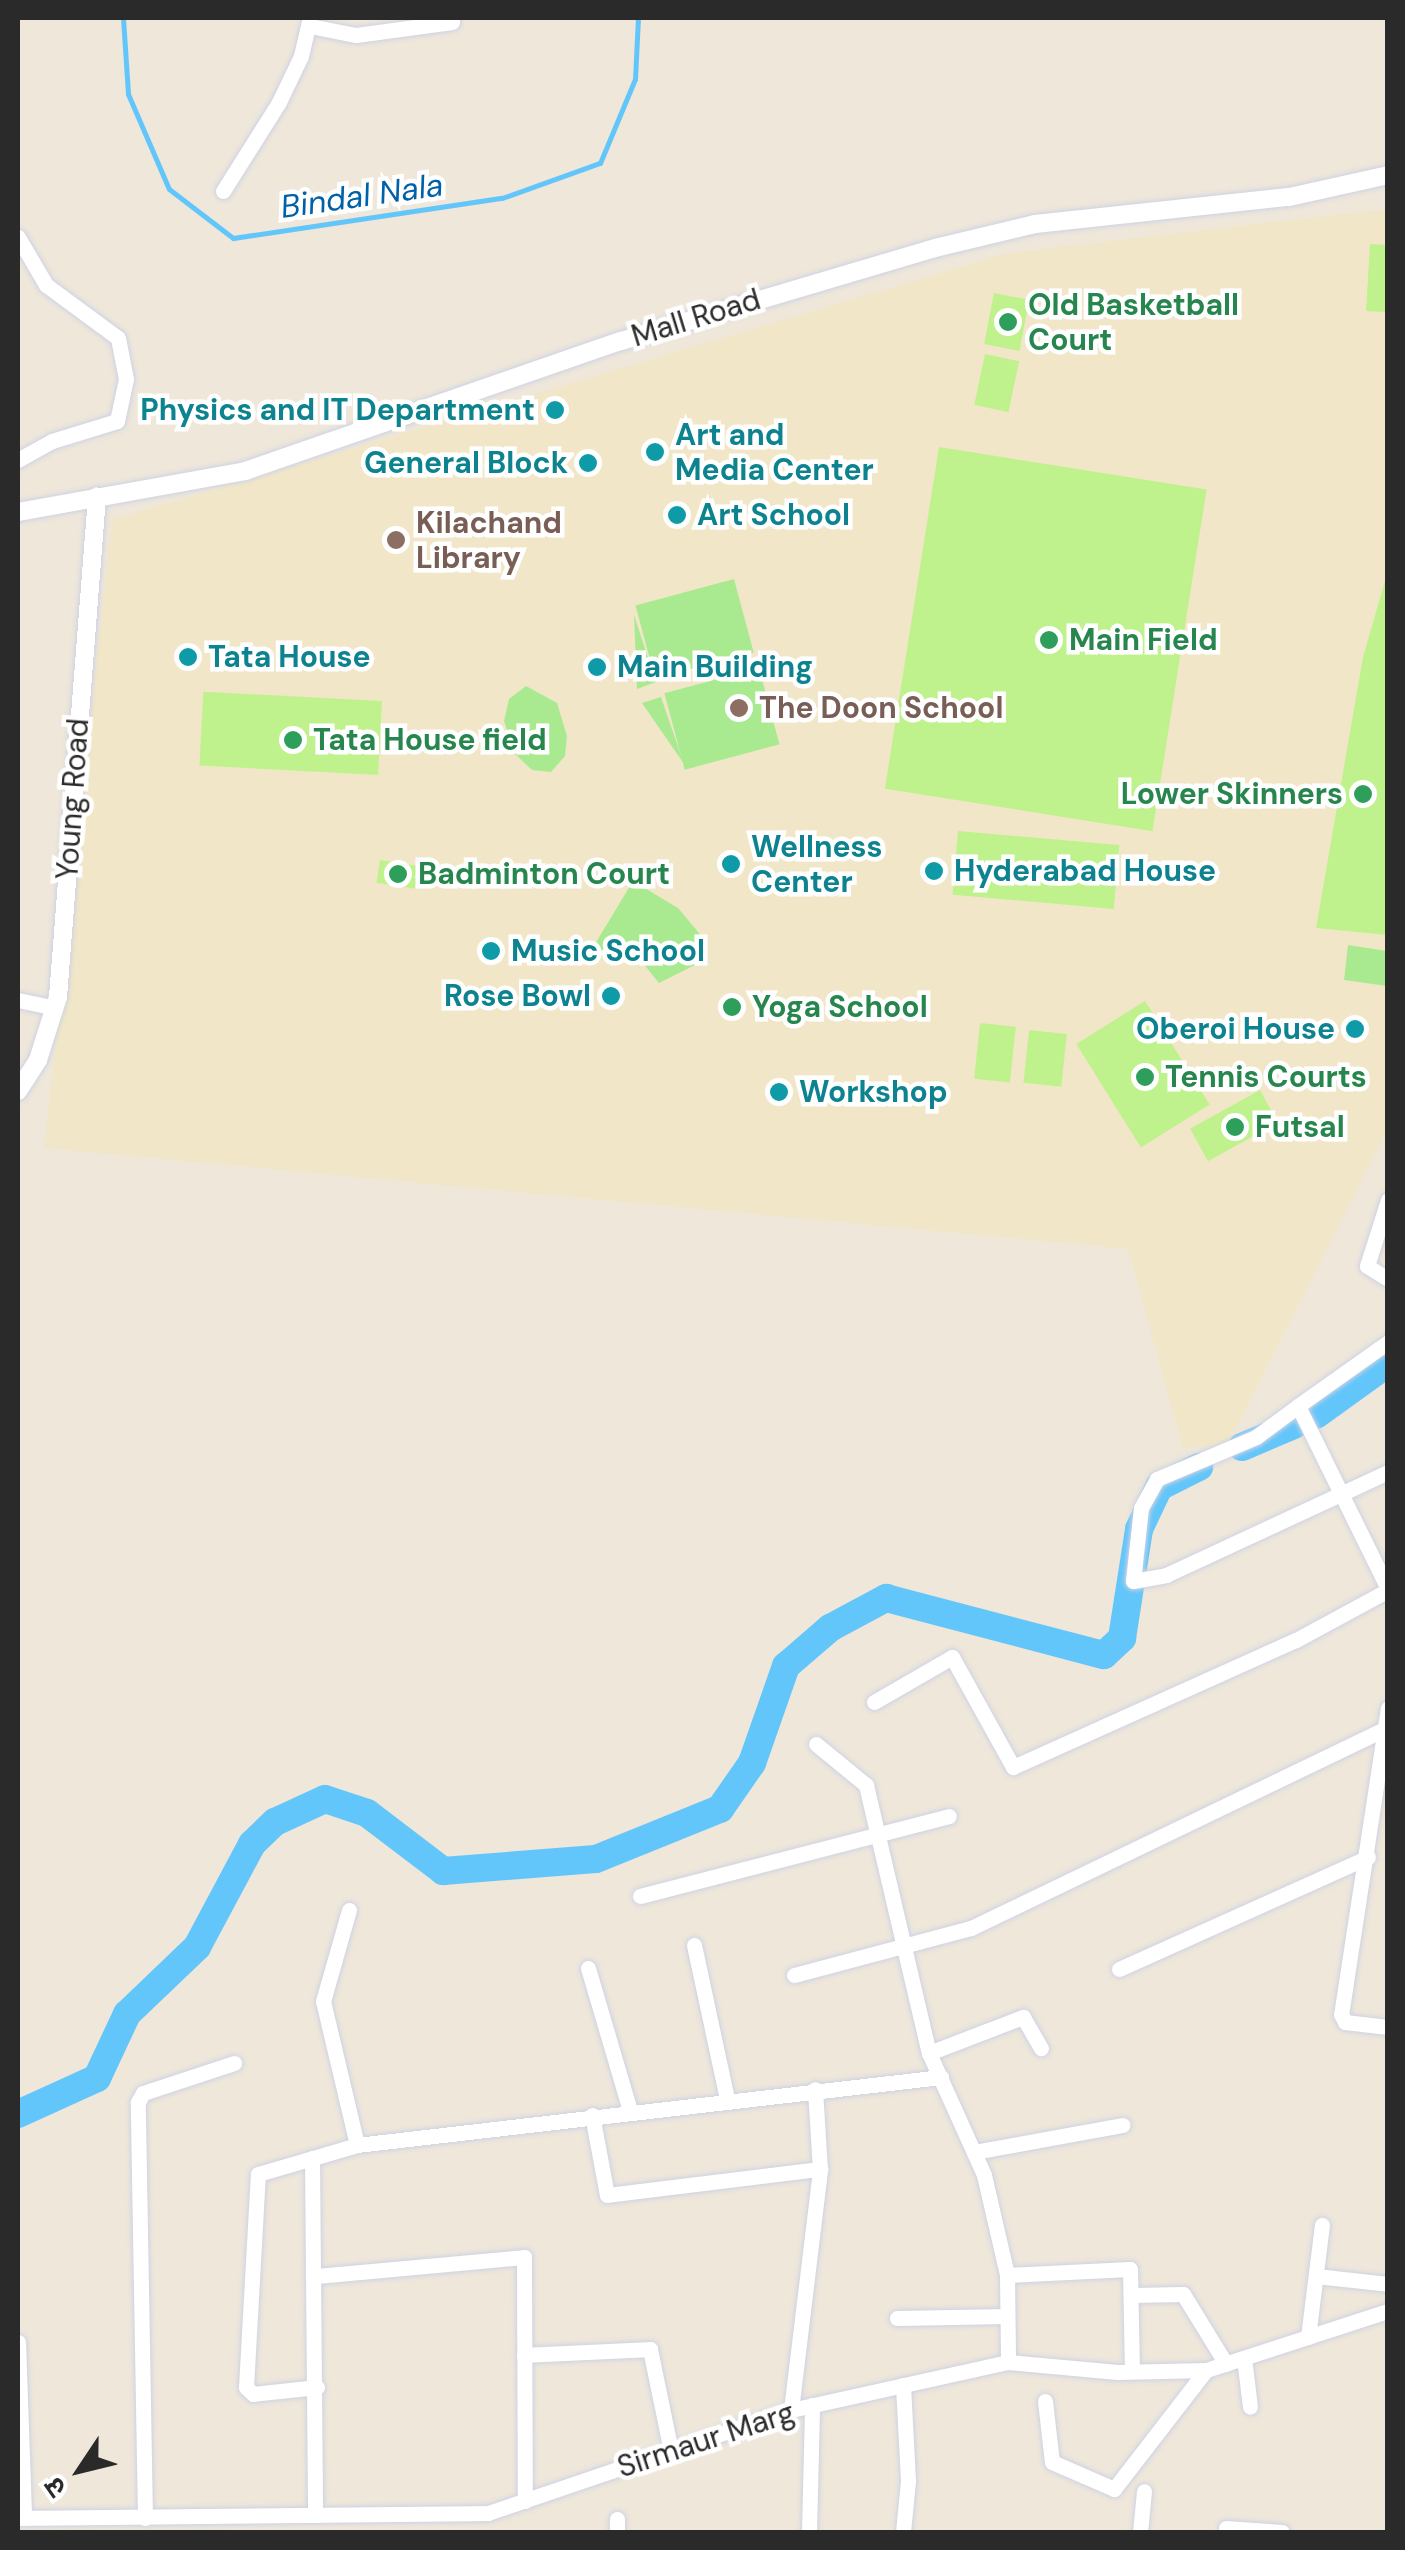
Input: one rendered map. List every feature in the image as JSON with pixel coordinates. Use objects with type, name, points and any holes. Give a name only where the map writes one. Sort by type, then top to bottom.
[{"type":"street","points":[[223,191],[279,102],[310,22],[356,35],[452,22]]},
{"type":"street","name":"Mall Road","points":[[18,512],[246,470],[622,342],[935,248],[1035,224],[1289,198],[1388,175]]},
{"type":"street","points":[[18,237],[46,285],[111,330],[126,379],[117,421],[52,441],[18,460]]},
{"type":"street","name":"Young Road","points":[[18,1091],[38,1060],[55,1008],[97,497]]},
{"type":"street","points":[[18,1000],[55,1008]]},
{"type":"street","points":[[1388,1200],[1367,1266],[1388,1279]]},
{"type":"street","points":[[1388,1342],[1256,1436],[1157,1479],[1144,1499],[1131,1574],[1137,1583],[1166,1576],[1388,1472]]},
{"type":"street","points":[[874,1702],[952,1657],[1012,1767],[1296,1640],[1388,1590],[1298,1406]]},
{"type":"street","points":[[1388,1708],[1341,2018],[1388,2027]]},
{"type":"street","points":[[794,1975],[971,1928],[1384,1729]]},
{"type":"street","points":[[816,1744],[864,1780],[930,2053],[974,2152],[1007,2275],[1008,2362]]},
{"type":"street","points":[[640,1896],[878,1839],[949,1816]]},
{"type":"street","points":[[1120,1969],[1368,1857]]},
{"type":"street","points":[[349,1910],[324,2001],[358,2144]]},
{"type":"street","points":[[694,1945],[728,2099]]},
{"type":"street","points":[[588,1968],[630,2111]]},
{"type":"street","points":[[930,2053],[1023,2017],[1041,2048]]},
{"type":"street","points":[[145,2518],[138,2102],[143,2093],[234,2063]]},
{"type":"street","points":[[317,2387],[254,2394],[246,2387],[254,2180],[358,2144],[941,2077]]},
{"type":"street","points":[[791,2410],[820,2169],[815,2089]]},
{"type":"street","points":[[592,2115],[607,2195],[820,2169]]},
{"type":"street","points":[[974,2152],[1123,2125]]},
{"type":"street","points":[[312,2158],[317,2387],[315,2515]]},
{"type":"street","points":[[1308,2337],[1322,2225]]},
{"type":"street","points":[[316,2276],[521,2255],[525,2501]]},
{"type":"street","points":[[1007,2275],[1130,2269],[1134,2296],[1132,2372]]},
{"type":"street","points":[[1316,2276],[1388,2284]]},
{"type":"street","points":[[1134,2296],[1183,2294],[1226,2364]]},
{"type":"street","name":"Sirmaur Marg","points":[[20,2518],[92,2525],[145,2518],[228,2524],[315,2515],[488,2513],[812,2405],[1008,2362],[1132,2372],[1206,2370],[1388,2311]]},
{"type":"street","points":[[897,2318],[1007,2316]]},
{"type":"street","points":[[18,2342],[20,2518]]},
{"type":"street","points":[[524,2356],[650,2349],[670,2451]]},
{"type":"street","points":[[1244,2358],[1250,2407]]},
{"type":"street","points":[[1045,2401],[1052,2462],[1114,2489],[1206,2370]]},
{"type":"street","points":[[903,2385],[908,2481],[903,2532]]},
{"type":"street","points":[[809,2532],[812,2405]]},
{"type":"street","points":[[1140,2532],[1144,2491]]},
{"type":"street","points":[[488,2513],[488,2532]]},
{"type":"street","points":[[358,2515],[358,2532]]},
{"type":"street","points":[[1226,2528],[1282,2532]]},
{"type":"shaded area","name":"The Doon School","points":[[1387,209],[1387,1130],[1228,1444],[1183,1448],[1128,1249],[44,1148],[112,520],[1008,253]]},
{"type":"green space","points":[[1370,244],[1387,245],[1387,312],[1366,311]]},
{"type":"green space","name":"Old Basketball Court","points":[[994,293],[1029,300],[1019,351],[984,344]]},
{"type":"green space","name":"Old Basketball Court","points":[[985,354],[1019,361],[1008,412],[974,405]]},
{"type":"green space","name":"Main Field","points":[[939,447],[1207,489],[1153,831],[885,789]]},
{"type":"green space","name":"Lower Skinners","points":[[1387,574],[1388,935],[1316,928],[1363,657]]},
{"type":"green space","points":[[734,579],[754,652],[655,679],[635,605]]},
{"type":"green space","points":[[634,615],[656,682],[637,689]]},
{"type":"green space","points":[[759,668],[779,744],[685,770],[664,693]]},
{"type":"green space","points":[[526,686],[557,703],[567,736],[565,756],[551,772],[532,770],[515,754],[504,721],[509,699]]},
{"type":"green space","name":"Tata House field","points":[[203,692],[382,701],[378,775],[199,766]]},
{"type":"green space","points":[[661,697],[684,764],[642,703]]},
{"type":"green space","points":[[958,831],[1119,845],[1114,909],[952,895]]},
{"type":"green space","name":"Badminton Court","points":[[380,860],[419,866],[415,889],[376,883]]},
{"type":"green space","points":[[633,881],[678,908],[699,933],[707,959],[659,983],[638,957],[623,950],[589,954]]},
{"type":"green space","points":[[1348,945],[1387,951],[1387,986],[1344,980]]},
{"type":"green space","name":"Tennis Courts","points":[[1145,1001],[1210,1104],[1141,1147],[1076,1044]]},
{"type":"green space","points":[[980,1023],[1016,1027],[1010,1082],[974,1079]]},
{"type":"green space","points":[[1029,1030],[1067,1034],[1061,1087],[1023,1083]]},
{"type":"green space","name":"Futsal","points":[[1260,1090],[1278,1122],[1208,1161],[1190,1129]]},
{"type":"waterway","name":"Bindal Nala","points":[[123,18],[128,94],[169,189],[233,238],[502,198],[600,163],[635,79],[638,18]]},
{"type":"waterway","points":[[1316,1415],[1388,1363]]},
{"type":"waterway","points":[[1242,1447],[1294,1425]]},
{"type":"waterway","points":[[18,2114],[97,2078],[127,2014],[197,1947],[252,1844],[275,1822],[325,1799],[367,1813],[443,1871],[596,1859],[720,1809],[752,1763],[786,1666],[830,1628],[886,1598],[1104,1655],[1122,1638],[1139,1529],[1159,1487],[1199,1467]]},
{"type":"place","name":"Old Basketball Court","points":[[1008,322]]},
{"type":"place","name":"Physics and IT Department","points":[[555,410]]},
{"type":"place","name":"Art and Media Center","points":[[655,452]]},
{"type":"place","name":"General Block","points":[[588,463]]},
{"type":"place","name":"Art School","points":[[677,515]]},
{"type":"place","name":"Kilachand Library","points":[[396,540]]},
{"type":"place","name":"Main Field","points":[[1049,640]]},
{"type":"place","name":"Tata House","points":[[188,657]]},
{"type":"place","name":"Main Building","points":[[597,667]]},
{"type":"place","name":"The Doon School","points":[[739,708]]},
{"type":"place","name":"Tata House field","points":[[293,740]]},
{"type":"place","name":"Lower Skinners","points":[[1363,794]]},
{"type":"place","name":"Wellness Center","points":[[731,864]]},
{"type":"place","name":"Hyderabad House","points":[[934,871]]},
{"type":"place","name":"Badminton Court","points":[[398,874]]},
{"type":"place","name":"Music School","points":[[491,951]]},
{"type":"place","name":"Rose Bowl","points":[[611,996]]},
{"type":"place","name":"Yoga School","points":[[732,1007]]},
{"type":"place","name":"Oberoi House","points":[[1355,1029]]},
{"type":"place","name":"Tennis Courts","points":[[1145,1077]]},
{"type":"place","name":"Workshop","points":[[779,1092]]},
{"type":"place","name":"Futsal","points":[[1235,1127]]}]
